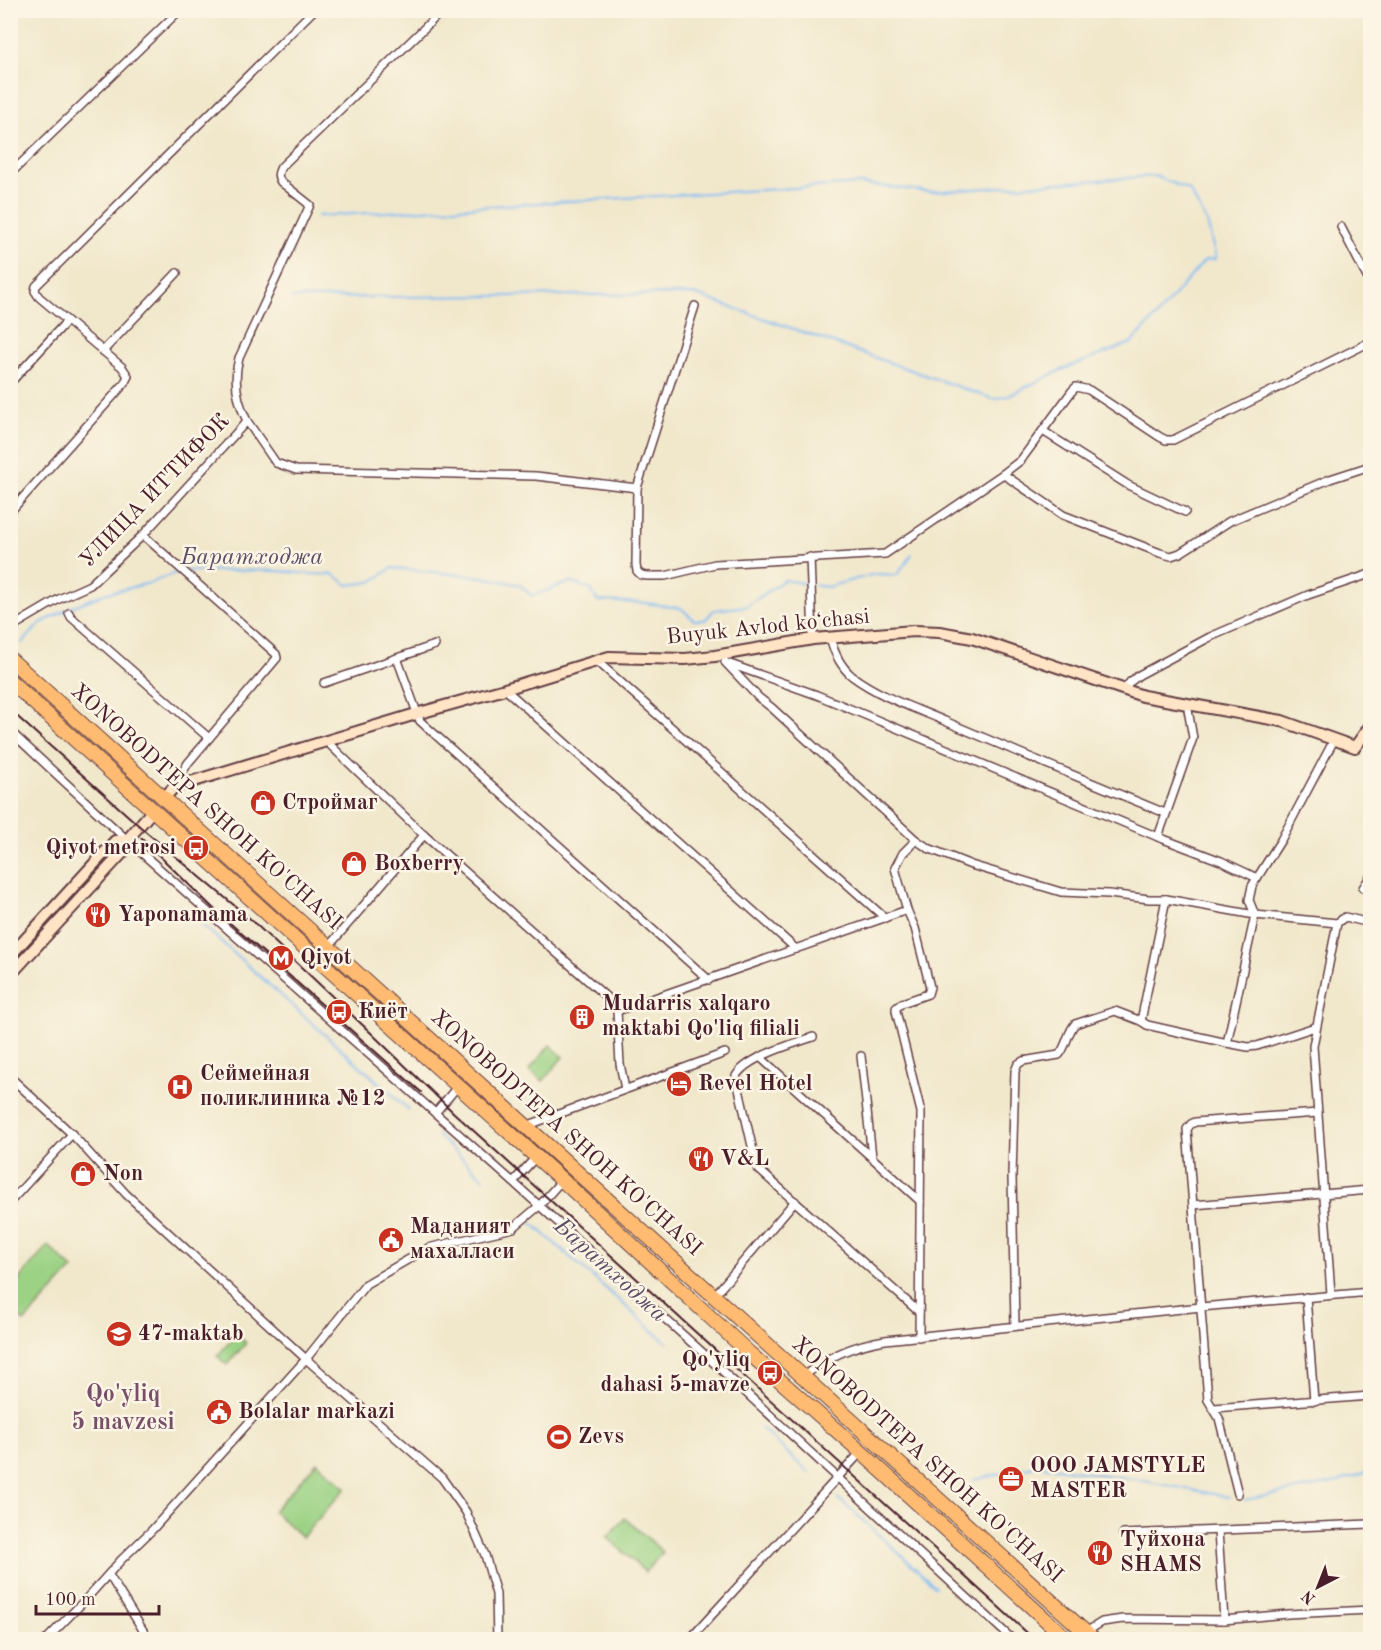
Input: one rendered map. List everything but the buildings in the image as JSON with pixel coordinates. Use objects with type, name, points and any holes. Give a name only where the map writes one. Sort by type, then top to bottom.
[{"type":"highway","name":"XONOBODTEPA SHOH KO'CHASI","points":[[10,658],[169,792],[329,946],[1090,1636]]},
{"type":"highway","name":"XONOBODTEPA SHOH KO'CHASI","points":[[10,681],[562,1180],[748,1353],[1068,1640]]},
{"type":"highway","points":[[153,810],[169,792]]},
{"type":"highway","points":[[400,1034],[412,1021]]},
{"type":"highway","points":[[1004,1582],[1016,1569]]},
{"type":"street","points":[[10,174],[180,10]]},
{"type":"street","points":[[10,512],[127,380],[128,376],[103,351],[39,297],[35,291],[39,281],[314,10]]},
{"type":"street","name":"УЛИЦА ИТТИФОК","points":[[10,628],[59,598],[90,585],[143,535],[247,421],[240,407],[237,391],[235,374],[239,358],[310,205],[279,178],[278,172],[443,10]]},
{"type":"street","points":[[1341,227],[1371,283]]},
{"type":"street","points":[[103,351],[177,273]]},
{"type":"street","points":[[695,306],[637,488],[636,565],[641,575],[665,576],[715,564],[885,554],[1021,460],[1076,387],[1089,390],[1160,437],[1173,440],[1370,342]]},
{"type":"street","points":[[10,383],[67,321]]},
{"type":"street","points":[[247,421],[276,463],[296,470],[536,476],[637,488]]},
{"type":"street","points":[[1043,431],[1128,485],[1185,512]]},
{"type":"street","points":[[1003,474],[1063,515],[1171,556],[1180,553],[1230,521],[1330,478],[1371,466]]},
{"type":"street","points":[[143,535],[274,651],[277,658],[188,764],[169,792]]},
{"type":"street","points":[[810,557],[813,639]]},
{"type":"street","points":[[1124,690],[1139,675],[1210,637],[1308,595],[1371,574]]},
{"type":"street","points":[[69,613],[209,738]]},
{"type":"street","name":"Buyuk Avlod koʻchasi","points":[[169,792],[326,741],[609,657],[720,659],[813,639],[914,631],[956,635],[1143,696],[1282,721],[1355,747],[1371,726]]},
{"type":"street","points":[[830,638],[842,665],[862,683],[875,690],[1011,750],[1166,813]]},
{"type":"street","points":[[324,683],[435,645]]},
{"type":"street","points":[[397,658],[420,721],[709,980]]},
{"type":"street","points":[[720,659],[817,694],[1257,878]]},
{"type":"street","points":[[720,659],[758,697],[916,840],[928,848],[971,865],[1062,892],[1166,899],[1256,915],[1337,922],[1345,917],[1371,923]]},
{"type":"street","points":[[597,661],[885,918]]},
{"type":"street","points":[[506,689],[796,950]]},
{"type":"street","points":[[1158,837],[1193,738],[1187,704]]},
{"type":"street","points":[[10,731],[127,840],[702,1352],[1013,1640]]},
{"type":"street","points":[[1227,1043],[1256,915],[1249,900],[1252,886],[1281,840],[1334,740]]},
{"type":"street","points":[[326,741],[424,835],[613,1003],[617,1011],[620,1064],[625,1089]]},
{"type":"street","points":[[10,975],[122,853],[127,840],[153,810]]},
{"type":"street","points":[[329,946],[424,835]]},
{"type":"street","points":[[10,956],[115,841],[127,840]]},
{"type":"street","points":[[916,840],[899,858],[895,868],[907,910],[915,928],[930,987],[930,991],[925,996],[902,1003],[896,1008],[921,1112],[919,1337]]},
{"type":"street","points":[[1363,888],[1371,877]]},
{"type":"street","points":[[1141,1021],[1166,899]]},
{"type":"street","points":[[617,1011],[907,910]]},
{"type":"street","points":[[1331,1294],[1312,1046],[1337,922]]},
{"type":"street","points":[[1015,1326],[1012,1176],[1015,1071],[1018,1064],[1023,1061],[1059,1055],[1075,1024],[1115,1011],[1146,1025],[1248,1047],[1315,1027]]},
{"type":"street","points":[[813,1036],[760,1057],[741,1069],[736,1076],[758,1168],[919,1312]]},
{"type":"street","points":[[526,1126],[725,1053]]},
{"type":"street","points":[[861,1056],[872,1157]]},
{"type":"street","points":[[760,1057],[920,1201]]},
{"type":"street","points":[[10,1077],[72,1134],[126,1194],[306,1359],[442,1478],[466,1512],[485,1556],[496,1594],[497,1640]]},
{"type":"street","points":[[435,1113],[458,1086]]},
{"type":"street","points":[[1238,1494],[1219,1418],[1208,1400],[1187,1129],[1195,1122],[1318,1113]]},
{"type":"street","points":[[10,1202],[72,1134]]},
{"type":"street","points":[[513,1182],[536,1158]]},
{"type":"street","points":[[46,1640],[152,1530],[306,1359],[366,1284],[428,1248],[513,1228],[539,1206],[562,1180]]},
{"type":"street","points":[[1193,1206],[1371,1190]]},
{"type":"street","points":[[714,1296],[795,1201]]},
{"type":"street","points":[[804,1377],[816,1366],[843,1351],[885,1340],[1331,1294],[1371,1292]]},
{"type":"street","points":[[1306,1297],[1314,1401]]},
{"type":"street","points":[[1214,1408],[1371,1396]]},
{"type":"street","points":[[689,1640],[861,1452]]},
{"type":"street","points":[[1123,1534],[1371,1524]]},
{"type":"street","points":[[1218,1531],[1224,1620]]},
{"type":"street","points":[[109,1575],[149,1640]]},
{"type":"street","points":[[1090,1636],[1102,1622],[1123,1619],[1224,1620],[1371,1610]]},
{"type":"street","points":[[1046,1640],[1056,1628]]},
{"type":"green space","points":[[550,1045],[563,1057],[543,1081],[529,1070]]},
{"type":"green space","points":[[48,1246],[73,1269],[24,1322],[11,1309],[11,1288]]},
{"type":"green space","points":[[237,1334],[246,1343],[227,1365],[217,1356]]},
{"type":"green space","points":[[317,1462],[346,1488],[302,1537],[273,1511]]},
{"type":"green space","points":[[625,1518],[663,1552],[645,1572],[607,1537]]},
{"type":"waterway","points":[[291,298],[694,294],[993,399],[1008,396],[1061,370],[1131,343],[1205,260],[1216,259],[1207,222],[1189,190],[1155,176],[931,192],[862,184],[318,216]]},
{"type":"waterway","name":"Баратходжа","points":[[814,585],[827,587],[875,574],[897,575],[912,554]]},
{"type":"waterway","name":"Баратходжа","points":[[186,571],[283,571],[333,574],[348,585],[371,582],[392,568],[483,577],[520,585],[532,596],[570,582],[591,589],[597,601],[645,603],[681,608],[694,620],[705,620],[714,610],[747,606],[784,580],[808,584]]},
{"type":"waterway","name":"Баратходжа","points":[[22,643],[41,623],[74,606],[104,594],[150,583],[180,571]]},
{"type":"waterway","name":"Баратходжа","points":[[188,912],[408,1109]]},
{"type":"waterway","name":"Баратходжа","points":[[437,1135],[484,1179]]},
{"type":"waterway","name":"Баратходжа","points":[[532,1223],[667,1343]]},
{"type":"waterway","name":"Баратходжа","points":[[760,1427],[809,1473]]},
{"type":"waterway","points":[[974,1480],[1038,1465],[1139,1480],[1229,1497]]},
{"type":"waterway","points":[[1245,1500],[1338,1482],[1370,1471]]},
{"type":"waterway","name":"Баратходжа","points":[[838,1498],[936,1587]]},
{"type":"railway","points":[[10,710],[145,831],[247,916],[454,1113],[1035,1640]]},
{"type":"railway","points":[[141,838],[214,909],[421,1092]]},
{"type":"place","name":"Строймаг","points":[[263,803]]},
{"type":"place","name":"Qiyot metrosi","points":[[196,848]]},
{"type":"place","name":"Boxberry","points":[[354,864]]},
{"type":"place","name":"Yaponamama","points":[[98,915]]},
{"type":"place","name":"Qiyot","points":[[281,958]]},
{"type":"place","name":"Киёт","points":[[339,1012]]},
{"type":"place","name":"Mudarris xalqaro maktabi Qo'liq filiali","points":[[582,1017]]},
{"type":"place","name":"Revel Hotel","points":[[679,1084]]},
{"type":"place","name":"Сеймейная поликлиника №12","points":[[180,1087]]},
{"type":"place","name":"V&L","points":[[701,1159]]},
{"type":"place","name":"Non","points":[[83,1174]]},
{"type":"place","name":"Маданият махалласи","points":[[391,1240]]},
{"type":"place","name":"47-maktab","points":[[119,1334]]},
{"type":"place","name":"Qo'yliq dahasi 5-mavze","points":[[770,1373]]},
{"type":"place","name":"Bolalar markazi","points":[[219,1412]]},
{"type":"place","name":"Zevs","points":[[559,1437]]},
{"type":"place","name":"OOO JAMSTYLE MASTER","points":[[1011,1479]]},
{"type":"place","name":"Туйхона SHAMS","points":[[1100,1553]]},
{"type":"district","name":"Qo'yliq 5 mavzesi","points":[[123,1409]]}]
